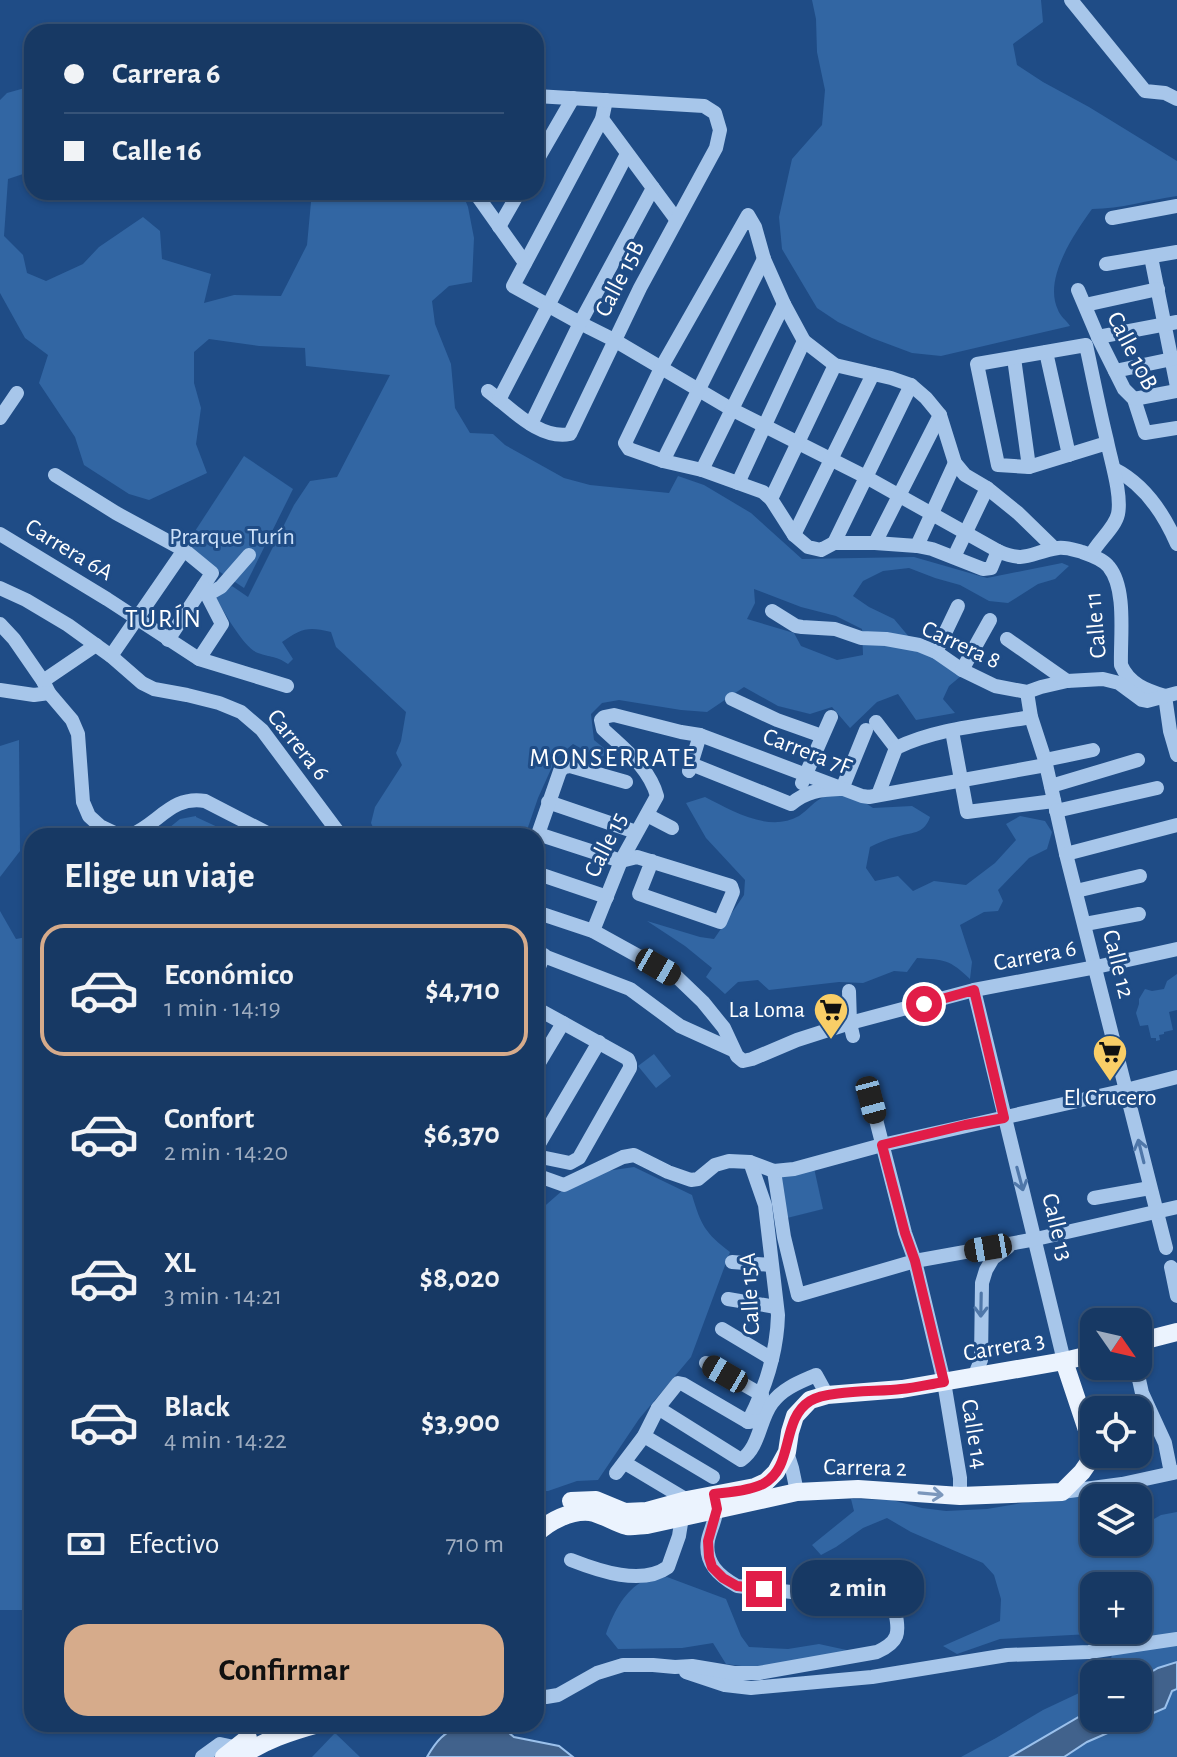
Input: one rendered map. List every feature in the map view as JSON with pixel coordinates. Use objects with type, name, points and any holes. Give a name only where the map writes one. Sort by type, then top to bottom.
[{"type":"main road","points":[[1152,1338],[1177,1332]]},
{"type":"main road","name":"Carrera 3","points":[[827,1395],[902,1389],[1080,1358]]},
{"type":"main road","name":"Calle 13","points":[[1064,1361],[1080,1405]]},
{"type":"main road","points":[[1075,1388],[1080,1375]]},
{"type":"main road","points":[[787,1452],[795,1416],[810,1400],[827,1395]]},
{"type":"main road","name":"Carrera 2","points":[[544,1528],[574,1512],[590,1512],[630,1527],[647,1525],[715,1493],[755,1487],[766,1482],[776,1472],[787,1452]]},
{"type":"main road","points":[[1062,1492],[1084,1468]]},
{"type":"main road","name":"Carrera 2","points":[[715,1493],[858,1489],[960,1496],[1062,1492]]},
{"type":"main road","name":"Carrera 2","points":[[544,1514],[573,1501],[596,1500],[625,1512],[684,1508]]},
{"type":"main road","points":[[233,1754],[251,1736],[262,1732]]},
{"type":"main road","points":[[233,1754],[290,1732]]},
{"type":"street","points":[[1071,0],[1145,91],[1165,93],[1177,99]]},
{"type":"street","points":[[544,96],[606,100],[602,119],[513,286],[614,340],[731,409],[866,477],[1009,556],[1026,558],[1066,547],[1091,555],[1117,519],[1119,510],[1114,469],[1107,443],[1092,341]]},
{"type":"street","points":[[544,148],[573,98]]},
{"type":"street","name":"Calle 15B","points":[[531,424],[562,436],[570,434],[614,340],[716,148],[719,121],[715,113],[704,106],[606,100]]},
{"type":"street","points":[[602,119],[676,219]]},
{"type":"street","points":[[627,154],[548,306],[494,395],[531,424],[580,323],[653,188]]},
{"type":"street","points":[[480,200],[525,263]]},
{"type":"street","points":[[499,227],[514,200]]},
{"type":"street","points":[[1112,218],[1177,207]]},
{"type":"street","points":[[998,551],[991,568],[983,569],[917,546],[834,543],[821,550],[808,547],[794,535],[763,492],[629,449],[625,443],[661,368],[748,215],[784,304],[804,341],[835,365],[911,385],[940,415],[955,463],[965,475],[1018,513],[1054,548]]},
{"type":"street","points":[[1106,264],[1177,252]]},
{"type":"street","points":[[1129,392],[1177,389],[1171,324],[1158,289],[1151,257]]},
{"type":"street","points":[[663,461],[764,259]]},
{"type":"street","points":[[1085,305],[1158,289]]},
{"type":"street","name":"Calle 10B","points":[[1078,290],[1085,305],[1092,341],[1129,392],[1145,433],[1177,428]]},
{"type":"street","points":[[702,470],[784,304]]},
{"type":"street","points":[[1107,443],[1029,467],[998,465],[977,364],[1171,324]]},
{"type":"street","points":[[738,483],[804,341]]},
{"type":"street","points":[[1046,352],[1069,455]]},
{"type":"street","points":[[1014,358],[1029,467]]},
{"type":"street","points":[[1115,371],[1172,359]]},
{"type":"street","points":[[771,499],[835,365]]},
{"type":"street","points":[[794,535],[873,374]]},
{"type":"street","points":[[834,543],[911,385]]},
{"type":"street","points":[[0,418],[17,393]]},
{"type":"street","points":[[875,543],[940,415]]},
{"type":"street","points":[[917,546],[955,463]]},
{"type":"street","points":[[1114,469],[1138,484],[1169,526],[1177,544]]},
{"type":"street","points":[[55,475],[184,550],[212,573],[205,591],[168,640]]},
{"type":"street","points":[[954,557],[987,488]]},
{"type":"street","name":"Carrera 6A","points":[[0,534],[199,659],[287,686]]},
{"type":"street","points":[[111,656],[184,550]]},
{"type":"street","points":[[205,591],[221,587],[249,555]]},
{"type":"street","name":"Calle 11","points":[[1091,555],[1109,566],[1118,586],[1121,665],[1125,674],[1147,690],[1171,694]]},
{"type":"street","name":"Carrera 6","points":[[0,588],[44,610],[111,656],[142,683],[241,712],[262,730],[335,828]]},
{"type":"street","points":[[199,659],[222,624],[205,591]]},
{"type":"street","points":[[936,652],[958,606]]},
{"type":"street","name":"Carrera 8","points":[[772,611],[796,626],[835,629],[861,638],[919,645],[995,686],[1027,692],[1085,679],[1119,683],[1147,701],[1171,694]]},
{"type":"street","points":[[962,670],[990,620]]},
{"type":"street","points":[[0,624],[72,720],[78,734],[83,802],[89,816],[104,828]]},
{"type":"street","points":[[1007,639],[1067,681]]},
{"type":"street","points":[[0,690],[34,695],[96,645]]},
{"type":"street","name":"Calle 12","points":[[1027,692],[1166,1248]]},
{"type":"street","points":[[1171,694],[1170,731],[1177,755]]},
{"type":"street","points":[[732,699],[822,736]]},
{"type":"street","name":"Carrera 7F","points":[[652,781],[642,766],[603,729],[601,720],[604,717],[614,715],[700,735],[869,797],[1046,763],[1093,750]]},
{"type":"street","points":[[791,804],[831,717]]},
{"type":"street","points":[[878,795],[896,748],[913,740],[952,731],[1031,717]]},
{"type":"street","points":[[791,804],[812,792],[842,789],[871,726],[896,748]]},
{"type":"street","points":[[952,731],[967,812],[1157,788]]},
{"type":"street","points":[[700,735],[690,768],[791,804]]},
{"type":"street","points":[[1054,799],[1138,760]]},
{"type":"street","points":[[540,828],[564,767],[626,782]]},
{"type":"street","name":"Calle 15","points":[[593,931],[621,861],[657,796],[652,781]]},
{"type":"street","points":[[146,828],[180,802],[193,799],[205,801],[257,828]]},
{"type":"street","points":[[548,802],[636,832]]},
{"type":"street","points":[[647,815],[672,828]]},
{"type":"street","points":[[1066,854],[1177,825]]},
{"type":"street","points":[[544,839],[621,861],[637,857],[652,861],[731,886],[733,892],[720,922],[639,894],[652,861]]},
{"type":"street","points":[[544,876],[607,897]]},
{"type":"street","points":[[1076,891],[1140,876]]},
{"type":"street","points":[[1085,924],[1139,914]]},
{"type":"street","points":[[544,915],[593,931],[678,978],[724,1028],[733,1050]]},
{"type":"street","name":"Carrera 6","points":[[544,956],[630,989],[680,1026],[733,1050],[743,1061],[797,1040],[851,1030],[974,990],[1177,949]]},
{"type":"street","name":"Calle 13","points":[[974,990],[1064,1361]]},
{"type":"street","points":[[849,991],[851,1030]]},
{"type":"street","points":[[544,1012],[628,1059],[630,1064],[575,1161],[570,1163],[544,1158]]},
{"type":"street","points":[[544,1055],[563,1023]]},
{"type":"street","points":[[544,1135],[599,1042]]},
{"type":"street","points":[[544,1178],[564,1185],[623,1157],[634,1155],[691,1180],[698,1179],[715,1165],[729,1161],[750,1162],[774,1171],[794,1169],[965,1125],[1177,1077]]},
{"type":"street","name":"Calle 14","points":[[871,1100],[944,1382],[960,1478],[960,1496]]},
{"type":"street","name":"Calle 15A","points":[[748,1422],[762,1395],[778,1331],[765,1205],[750,1162]]},
{"type":"street","points":[[774,1171],[784,1237],[798,1295],[915,1261],[1012,1244],[1177,1207]]},
{"type":"street","points":[[1094,1198],[1150,1188]]},
{"type":"street","points":[[974,1377],[981,1360],[982,1283],[993,1258],[1012,1244]]},
{"type":"street","points":[[732,1262],[771,1265]]},
{"type":"street","points":[[1171,1267],[1177,1296]]},
{"type":"street","points":[[728,1299],[776,1307]]},
{"type":"street","points":[[722,1329],[772,1359]]},
{"type":"street","points":[[706,1363],[762,1395]]},
{"type":"street","points":[[658,1408],[741,1460],[752,1449],[771,1403],[791,1385],[816,1375],[827,1395]]},
{"type":"street","points":[[1139,1380],[1174,1472]]},
{"type":"street","points":[[571,1560],[596,1570],[637,1576],[668,1567],[679,1536],[684,1508],[621,1468],[644,1436],[658,1408],[678,1383],[748,1422],[764,1418]]},
{"type":"street","points":[[544,1697],[558,1695],[597,1673],[623,1665],[692,1666],[734,1673],[759,1673],[877,1652],[897,1638],[899,1627],[895,1611],[882,1602],[737,1586],[723,1578],[712,1567],[709,1557],[708,1541],[715,1493],[644,1436]]},
{"type":"street","points":[[787,1452],[797,1492]]},
{"type":"street","name":"Carrera 2","points":[[1115,1484],[1174,1472]]},
{"type":"street","name":"Carrera 2","points":[[1062,1492],[1080,1490]]},
{"type":"street","points":[[675,1667],[725,1685],[751,1688],[872,1677],[1007,1655],[1089,1652],[1177,1639]]},
{"type":"street","points":[[202,1757],[220,1744],[233,1754]]},
{"type":"green space","points":[[812,0],[1041,0],[1043,22],[1013,44],[1017,65],[1177,161],[1177,196],[1092,209],[1077,231],[1057,271],[1054,285],[1058,310],[1070,326],[941,356],[912,353],[872,338],[817,308],[782,249],[779,217],[792,159],[822,125],[825,90],[817,52]]},
{"type":"green space","points":[[24,88],[24,174],[8,179],[4,236],[23,255],[27,273],[46,281],[83,264],[99,247],[143,217],[160,231],[162,259],[211,274],[204,303],[234,295],[281,296],[307,245],[312,200],[465,200],[474,238],[472,282],[449,286],[432,301],[435,324],[451,364],[455,408],[470,433],[493,434],[505,445],[564,478],[590,485],[669,493],[678,476],[704,485],[751,513],[802,559],[914,557],[987,578],[1062,563],[1069,566],[1055,579],[1038,584],[1008,603],[989,601],[960,585],[909,568],[883,571],[863,581],[853,596],[894,619],[915,644],[961,676],[949,686],[943,699],[955,713],[916,720],[898,694],[877,702],[850,728],[832,707],[810,714],[778,706],[744,687],[707,712],[619,700],[602,703],[591,714],[594,740],[610,753],[599,758],[573,744],[556,758],[528,828],[373,828],[371,823],[375,807],[402,765],[396,753],[406,712],[336,647],[331,632],[305,630],[282,642],[293,659],[288,664],[253,650],[235,629],[216,598],[232,586],[248,597],[294,505],[310,481],[337,477],[390,375],[306,366],[305,348],[209,339],[194,352],[194,383],[201,408],[196,444],[207,473],[149,500],[129,494],[84,465],[75,437],[39,383],[48,355],[25,338],[0,293],[0,100],[7,93]],"holes":[[[754,589],[836,616],[862,629],[863,655],[837,660],[801,646],[794,633],[747,619],[755,603]]]},
{"type":"green space","name":"Prarque Turín","points":[[244,456],[293,489],[244,588],[184,548]]},
{"type":"green space","points":[[19,740],[20,851],[0,877],[0,746]]},
{"type":"green space","points":[[843,794],[873,808],[912,806],[930,817],[921,830],[870,847],[866,868],[875,881],[898,876],[913,891],[934,881],[966,885],[995,863],[1016,840],[1006,824],[1020,816],[1045,821],[1052,832],[1047,849],[1029,858],[998,890],[1003,901],[998,911],[984,912],[960,925],[972,962],[970,979],[946,962],[917,958],[907,972],[894,971],[863,983],[839,982],[769,990],[758,980],[738,982],[725,994],[706,977],[712,968],[647,921],[714,939],[744,895],[745,880],[706,838],[686,803],[705,797],[751,818],[776,822],[799,816],[824,797]]},
{"type":"green space","points":[[196,816],[220,828],[169,828],[180,819]]},
{"type":"green space","points":[[0,911],[16,939],[24,938],[24,1610],[0,1610]]},
{"type":"green space","points":[[1177,974],[1177,1010],[1169,1012],[1173,1030],[1159,1035],[1160,1040],[1156,1041],[1156,1038],[1151,1038],[1148,1025],[1140,1026],[1136,1013],[1139,999],[1145,989],[1164,989],[1167,981]]},
{"type":"green space","points":[[654,1054],[671,1076],[656,1088],[638,1066]]},
{"type":"green space","points":[[634,1167],[692,1195],[705,1228],[730,1252],[691,1357],[639,1419],[598,1480],[577,1481],[544,1491],[544,1207],[563,1190],[607,1171]]},
{"type":"green space","points":[[814,1168],[823,1209],[787,1218],[778,1177]]},
{"type":"green space","points":[[1080,1493],[1080,1556],[1152,1556],[1152,1520],[1177,1512],[1177,1662],[1152,1672],[1152,1660],[1110,1660],[1115,1644],[1152,1644],[1152,1572],[1080,1572],[1080,1635],[1000,1639],[957,1654],[943,1646],[1000,1621],[1001,1599],[994,1575],[983,1563],[911,1532],[887,1518],[863,1528],[821,1555],[812,1545],[854,1511],[851,1499],[892,1500],[946,1511],[987,1509]]},
{"type":"green space","points":[[667,1577],[726,1599],[741,1636],[749,1647],[788,1649],[819,1644],[851,1651],[757,1668],[726,1664],[713,1643],[682,1648],[618,1649],[606,1634],[623,1599],[640,1583]]},
{"type":"green space","points":[[1177,1689],[1177,1757],[1064,1757],[1110,1732],[1152,1732],[1152,1714],[1165,1708],[1172,1691]]},
{"type":"green space","points":[[1080,1693],[1080,1716],[1010,1757],[961,1757],[996,1738]]},
{"type":"green space","points":[[335,1733],[360,1757],[312,1757]]},
{"type":"shaded area","points":[[1177,1662],[1177,1689],[1172,1691],[1165,1708],[1152,1714],[1152,1672]]},
{"type":"shaded area","points":[[1080,1716],[1080,1732],[1110,1732],[1064,1757],[1010,1757]]},
{"type":"shaded area","points":[[508,1732],[514,1737],[559,1746],[573,1757],[427,1757],[446,1734]]},
{"type":"place","name":"La Loma","points":[[831,1041]]},
{"type":"place","name":"El Crucero","points":[[1110,1083]]},
{"type":"district","name":"TURÍN","points":[[164,619]]},
{"type":"district","name":"MONSERRATE","points":[[613,758]]},
{"type":"route","points":[[764,1589],[737,1586],[712,1567],[708,1541],[717,1509],[714,1494],[766,1482],[776,1472],[787,1452],[795,1416],[810,1400],[827,1395],[944,1382],[915,1261],[882,1145],[1004,1118],[974,990],[924,1004]]}]
